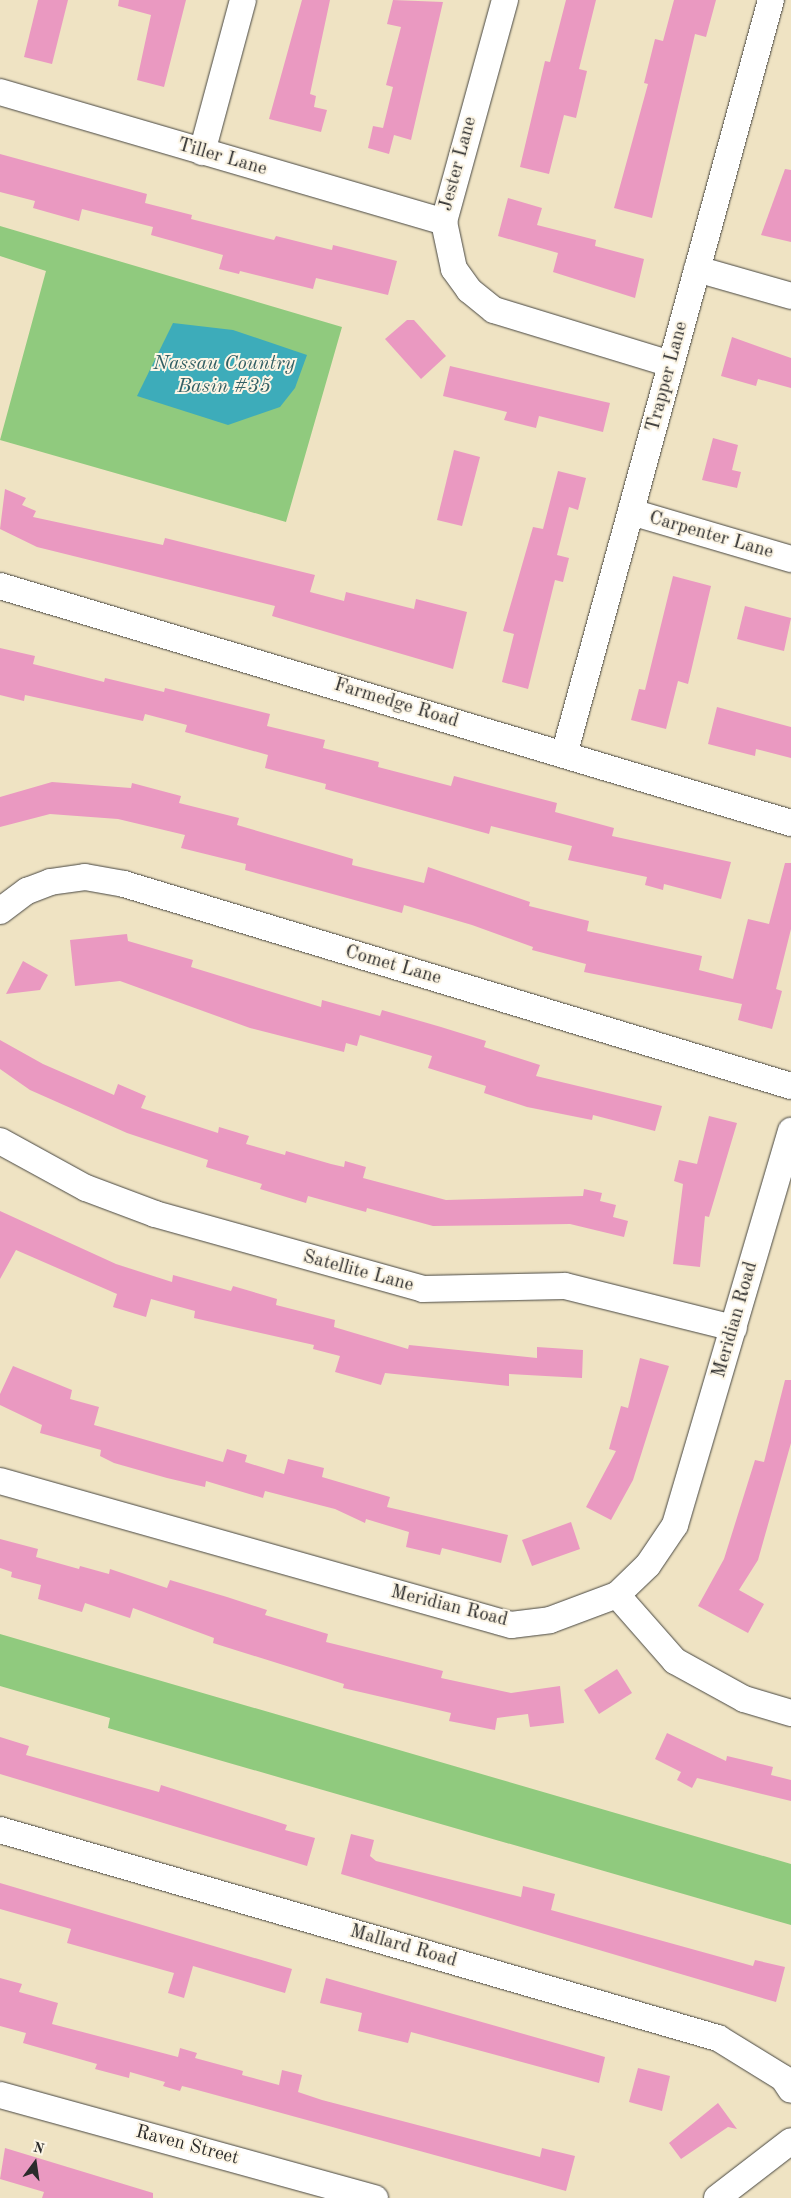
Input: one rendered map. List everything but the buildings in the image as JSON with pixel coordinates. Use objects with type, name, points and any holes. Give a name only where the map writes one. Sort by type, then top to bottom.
[{"type":"street","points":[[202,152],[243,0]]},
{"type":"street","name":"Jester Lane","points":[[505,0],[444,222],[454,268],[469,290],[494,310],[671,364]]},
{"type":"street","name":"Trapper Lane","points":[[564,755],[771,0]]},
{"type":"street","name":"Tiller Lane","points":[[0,92],[444,222]]},
{"type":"street","points":[[697,269],[791,296]]},
{"type":"street","name":"Carpenter Lane","points":[[630,512],[791,559]]},
{"type":"street","name":"Farmedge Road","points":[[0,586],[791,823]]},
{"type":"street","name":"Comet Lane","points":[[0,911],[28,891],[50,882],[85,877],[124,884],[791,1086]]},
{"type":"street","name":"Meridian Road","points":[[0,1481],[511,1625],[550,1620],[617,1595],[648,1565],[675,1525],[791,1131]]},
{"type":"street","name":"Satellite Lane","points":[[0,1140],[86,1188],[155,1214],[423,1289],[459,1290],[565,1286],[734,1328]]},
{"type":"street","points":[[617,1595],[675,1661],[744,1700],[791,1713]]},
{"type":"street","name":"Mallard Road","points":[[0,1830],[718,2038],[783,2078],[791,2090]]},
{"type":"street","name":"Raven Street","points":[[0,2095],[375,2198]]},
{"type":"street","points":[[717,2198],[791,2141]]},
{"type":"green space","name":"Nassau Country Basin #35","points":[[0,226],[342,327],[286,522],[0,440],[46,271],[0,256]]},
{"type":"green space","points":[[0,1634],[791,1864],[791,1925],[108,1728],[110,1718],[0,1686]]},
{"type":"water","name":"Nassau Country Basin #35","points":[[173,323],[233,330],[307,355],[295,388],[280,407],[228,425],[137,396]]}]
